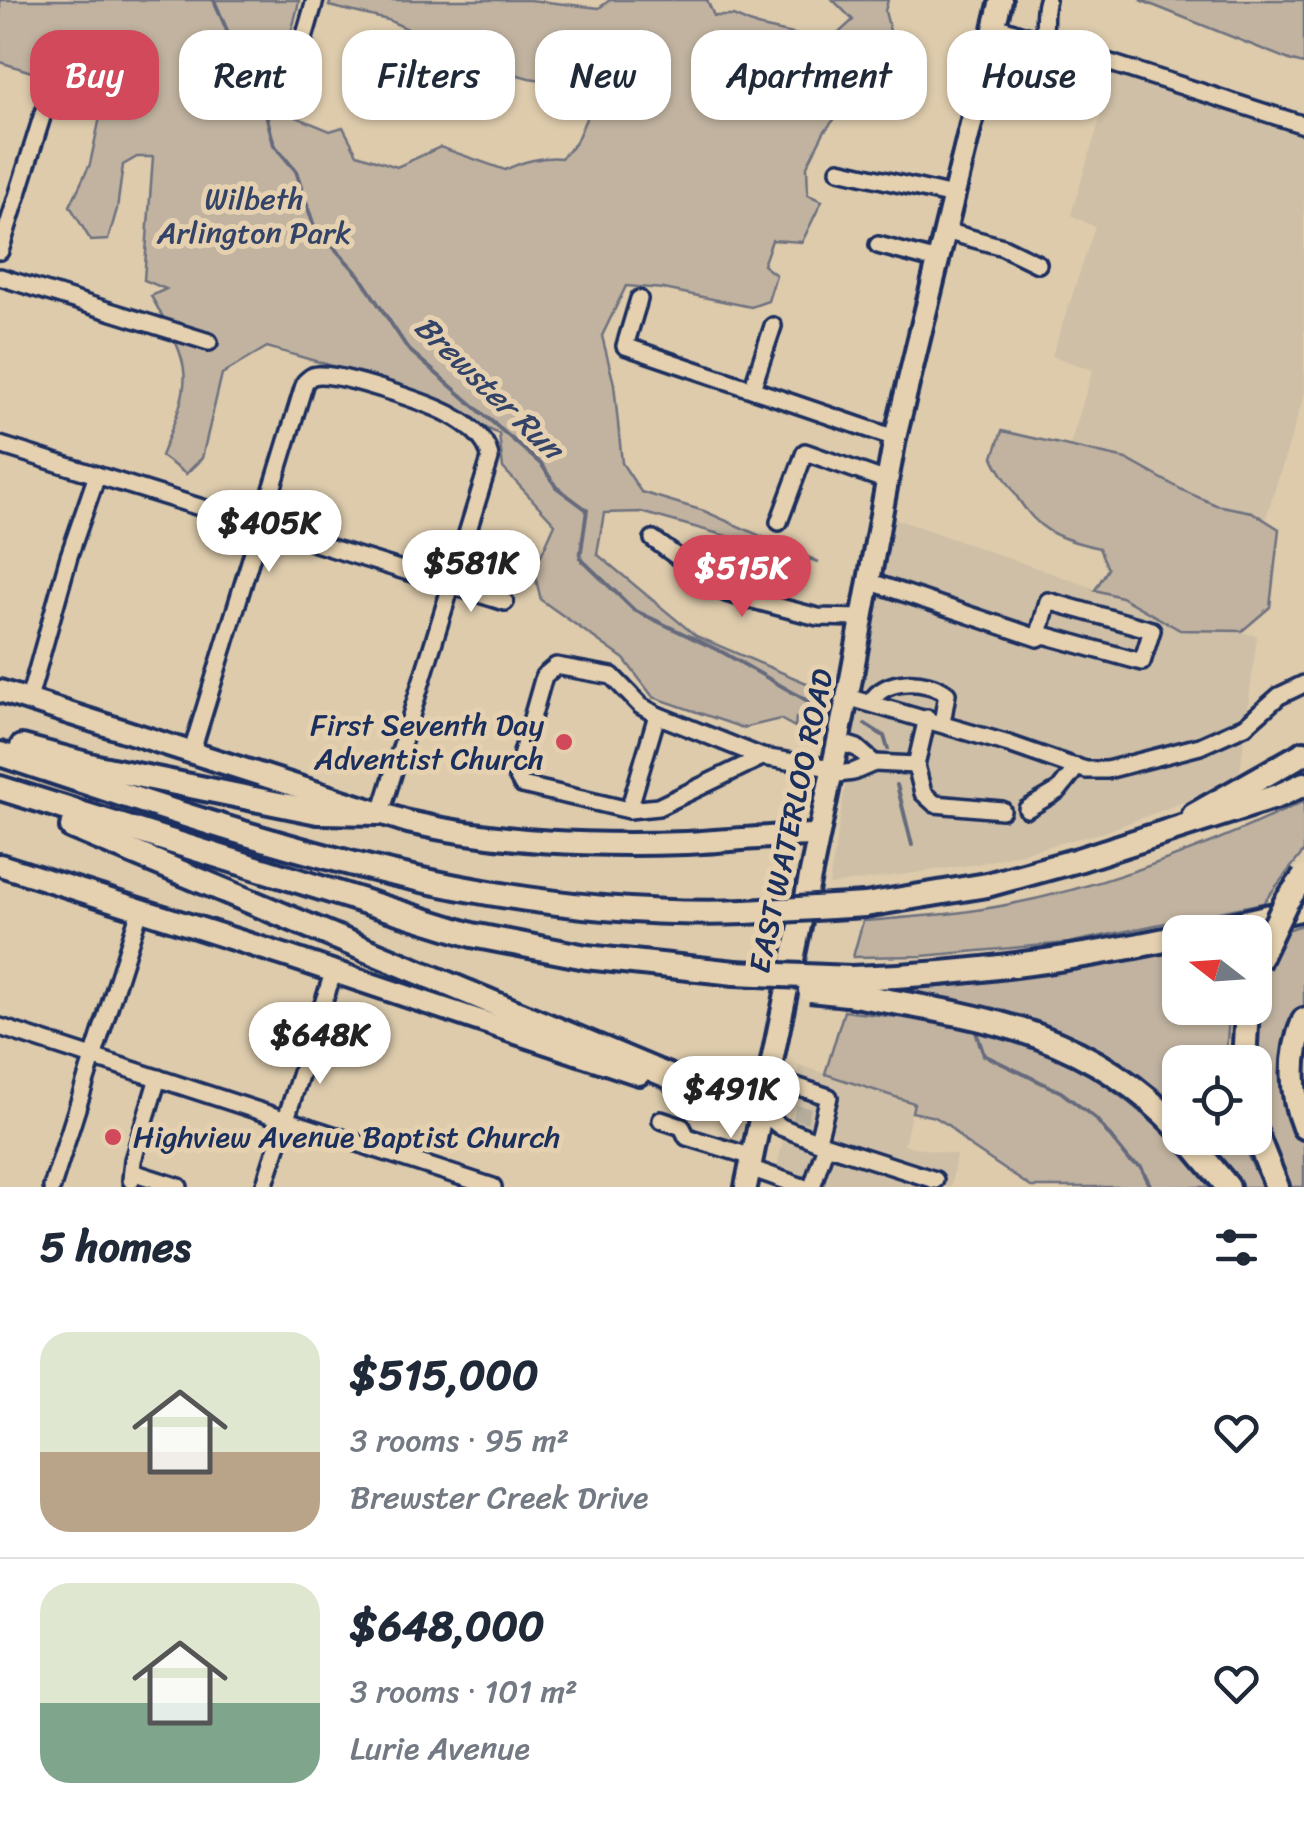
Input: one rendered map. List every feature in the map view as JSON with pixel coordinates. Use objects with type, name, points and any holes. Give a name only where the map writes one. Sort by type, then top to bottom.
[{"type":"highway","points":[[0,741],[97,767],[318,812],[382,814]]},
{"type":"highway","points":[[1168,833],[1224,796],[1304,752]]},
{"type":"highway","points":[[0,754],[193,818],[416,880],[538,903],[628,911],[746,912],[865,905],[987,884],[1168,833],[1304,784]]},
{"type":"highway","points":[[0,788],[428,923],[542,950],[734,977],[849,986],[987,1018],[1086,1056],[1141,1092],[1162,1112]]},
{"type":"highway","points":[[0,796],[685,1083]]},
{"type":"highway","points":[[1272,932],[1304,876]]},
{"type":"highway","points":[[1272,916],[1304,908]]},
{"type":"highway","points":[[849,986],[988,970],[1162,940]]},
{"type":"highway","points":[[1304,1020],[1293,1069],[1297,1108],[1304,1127]]},
{"type":"highway","points":[[1202,1155],[1228,1187]]},
{"type":"highway","points":[[1264,1155],[1277,1187]]},
{"type":"main road","name":"EAST WATERLOO ROAD","points":[[750,1171],[838,742],[895,438],[995,26],[997,1]]},
{"type":"main road","points":[[0,691],[442,830],[531,841],[670,843],[818,835]]},
{"type":"main road","points":[[0,865],[640,1075],[685,1083],[762,1112]]},
{"type":"street","points":[[307,30],[316,0]]},
{"type":"street","points":[[1045,30],[1043,11],[1047,0]]},
{"type":"street","points":[[995,26],[1008,30]]},
{"type":"street","points":[[1111,63],[1304,125]]},
{"type":"street","points":[[0,251],[41,120]]},
{"type":"street","points":[[839,170],[954,196]]},
{"type":"street","points":[[945,230],[1004,248],[1038,264]]},
{"type":"street","points":[[878,245],[938,261]]},
{"type":"street","points":[[0,277],[209,342]]},
{"type":"street","points":[[639,299],[625,346],[895,438]]},
{"type":"street","points":[[752,389],[773,326]]},
{"type":"street","points":[[192,751],[308,378],[330,376],[424,404],[448,413],[468,427],[490,454],[382,814]]},
{"type":"street","points":[[0,444],[505,602]]},
{"type":"street","points":[[780,522],[805,452],[888,481]]},
{"type":"street","points":[[28,699],[97,476]]},
{"type":"street","points":[[653,538],[726,593],[818,617],[861,618]]},
{"type":"street","points":[[868,581],[1038,638],[1044,635],[1142,662],[1152,630],[1048,601],[1038,638]]},
{"type":"street","points":[[762,757],[658,807],[629,810],[522,785],[516,774],[544,676],[556,666],[612,676],[640,706],[657,716],[762,757],[853,772],[874,762],[916,764]]},
{"type":"street","points":[[870,702],[882,688],[894,684],[937,687],[946,694],[916,764],[923,793],[929,800],[1002,810]]},
{"type":"street","points":[[847,696],[1077,767],[1108,770],[1200,746],[1245,726],[1279,696],[1304,684]]},
{"type":"street","points":[[629,810],[657,716]]},
{"type":"street","points":[[838,742],[857,748],[874,762]]},
{"type":"street","points":[[1027,809],[1059,790],[1077,767]]},
{"type":"street","points":[[52,1187],[140,910]]},
{"type":"street","points":[[264,1187],[333,973]]},
{"type":"street","points":[[0,1027],[493,1187]]},
{"type":"street","points":[[661,1120],[682,1127],[687,1137],[750,1171],[802,1186],[822,1142],[829,1097],[806,1097],[770,1077]]},
{"type":"street","points":[[158,1078],[132,1176],[179,1187]]},
{"type":"street","points":[[762,1112],[780,1127],[798,1127],[822,1142],[935,1180]]},
{"type":"shaded area","points":[[1114,73],[1304,136],[1304,396],[1265,521],[1252,512],[1216,505],[1184,491],[1126,459],[1070,445],[1093,370],[1052,356],[1095,227],[1071,215],[1100,120],[1111,120]]},
{"type":"shaded area","points":[[893,518],[1174,616],[1257,636],[1240,771],[1189,800],[1104,832],[977,864],[829,885],[885,545]]},
{"type":"shaded area","points":[[799,1065],[914,1103],[904,1145],[956,1155],[951,1187],[773,1187]]},
{"type":"green space","name":"Wilbeth Arlington Park","points":[[0,0],[299,0],[291,30],[179,30],[179,120],[303,120],[330,131],[343,127],[357,154],[397,167],[440,147],[505,170],[532,160],[561,158],[575,144],[585,120],[671,120],[671,30],[535,30],[535,79],[515,74],[515,30],[410,30],[388,20],[329,6],[331,0],[530,0],[599,8],[610,0],[707,0],[714,16],[733,16],[775,30],[691,30],[691,120],[834,120],[807,166],[808,195],[822,201],[802,242],[772,240],[763,265],[776,275],[768,301],[751,307],[664,289],[626,286],[602,336],[614,384],[622,463],[641,492],[704,511],[819,562],[641,512],[604,513],[597,554],[696,636],[823,690],[811,722],[796,718],[795,727],[780,719],[743,728],[653,697],[624,659],[541,600],[534,571],[555,524],[503,468],[499,434],[395,384],[267,347],[222,374],[202,458],[186,474],[161,456],[179,408],[184,374],[176,342],[151,296],[166,289],[144,280],[153,157],[137,157],[123,165],[108,240],[91,241],[70,206],[90,164],[99,120],[159,120],[159,30],[30,30],[30,72],[0,62]]},
{"type":"green space","points":[[833,0],[888,0],[885,11],[890,30],[842,30],[853,20]]},
{"type":"green space","points":[[1140,0],[1304,0],[1304,64],[1292,61]]},
{"type":"green space","points":[[1002,431],[1126,459],[1184,491],[1216,505],[1252,512],[1279,529],[1270,607],[1242,631],[1180,630],[1121,597],[1095,590],[1108,569],[1099,548],[1059,536],[1031,516],[993,457]]},
{"type":"green space","points":[[1304,801],[1304,851],[1263,903],[1204,915],[1162,915],[1162,924],[1068,943],[922,956],[853,957],[863,921],[970,911],[1056,894],[1141,869]]},
{"type":"green space","points":[[1304,924],[1304,1009],[1297,1021],[1289,1093],[1304,1138],[1304,1187],[1281,1187],[1269,1157],[1272,1045],[1252,1045],[1255,1025],[1272,1025],[1272,953],[1282,932]]},
{"type":"green space","points":[[1162,948],[1162,1025],[1228,1025],[1227,1045],[1162,1045],[1162,1102],[1147,1087],[903,999],[912,984]]},
{"type":"green space","points":[[844,1011],[940,1021],[996,1032],[1060,1057],[1089,1074],[1162,1132],[1162,1155],[1186,1155],[1218,1187],[1031,1187],[967,1144],[948,1125],[935,1117],[912,1112],[914,1103],[825,1074]]},
{"type":"green space","points":[[1209,1155],[1247,1155],[1263,1187],[1236,1187]]},
{"type":"waterway","name":"Brewster Run","points":[[214,0],[239,59],[257,79],[274,145],[296,171],[314,226],[359,275],[408,349],[542,465],[556,487],[587,510],[580,558],[634,610],[724,653],[820,708]]},
{"type":"waterway","name":"Brewster Run","points":[[865,724],[884,736],[888,749]]},
{"type":"waterway","name":"Brewster Run","points":[[897,785],[912,845]]},
{"type":"waterway","name":"Brewster Run","points":[[976,1032],[984,1055],[1061,1092],[1096,1119],[1130,1161],[1141,1167],[1151,1187]]},
{"type":"tunnel","points":[[800,1121],[804,1104]]},
{"type":"place","name":"First Seventh Day Adventist Church","points":[[564,742]]},
{"type":"place","name":"Highview Avenue Baptist Church","points":[[113,1137]]}]
